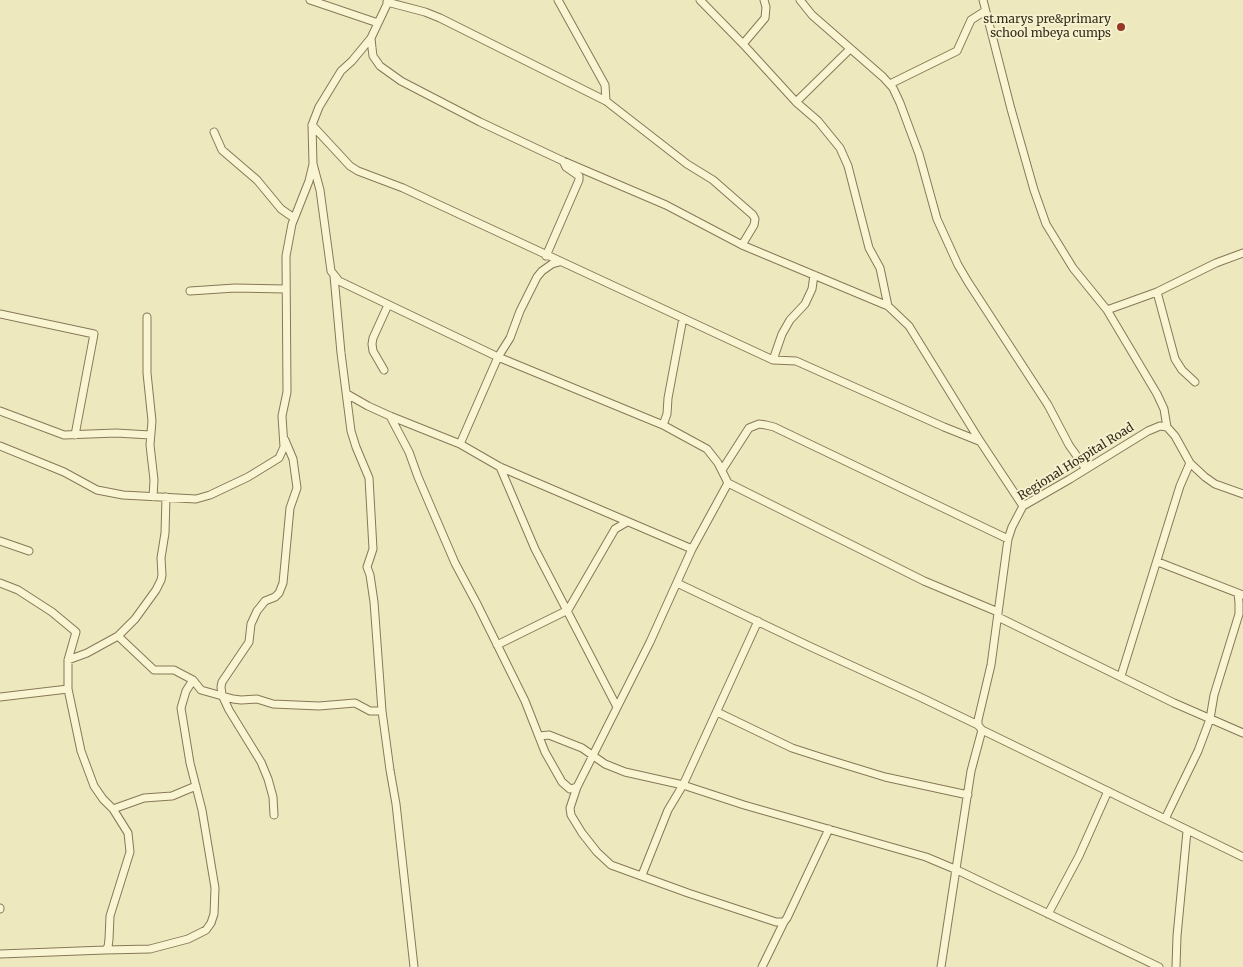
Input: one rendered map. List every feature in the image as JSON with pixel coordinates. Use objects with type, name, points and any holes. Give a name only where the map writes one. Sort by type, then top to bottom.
[{"type":"street","points":[[310,0],[378,23]]},
{"type":"street","points":[[558,0],[605,84],[606,101]]},
{"type":"street","points":[[700,0],[796,102],[818,121],[845,157],[869,248],[880,268],[888,306]]},
{"type":"street","points":[[743,44],[765,18],[766,7],[764,0]]},
{"type":"street","points":[[800,0],[812,15],[890,84],[900,102],[919,154],[937,219],[958,264],[1048,405],[1069,445],[1086,469]]},
{"type":"street","points":[[983,0],[1010,109],[1046,224],[1073,268],[1107,310],[1157,394],[1164,409],[1168,427],[1190,463],[1215,484],[1243,494]]},
{"type":"street","points":[[0,446],[64,472],[97,490],[123,495],[196,499],[223,490],[266,468],[279,458],[285,440],[282,416],[287,392],[286,256],[294,218],[309,181],[312,164],[312,125],[318,107],[341,71],[371,38],[388,1],[440,18],[606,101],[687,164],[712,180],[753,215],[754,225],[742,245]]},
{"type":"street","points":[[890,84],[957,51],[971,20],[985,11]]},
{"type":"street","points":[[371,38],[373,56],[380,66],[402,81],[480,122],[563,161],[666,205],[742,245],[888,306],[909,326],[1022,506]]},
{"type":"street","points":[[796,102],[850,49]]},
{"type":"street","points":[[312,125],[350,166],[358,171],[403,188],[773,360],[796,362],[944,428],[980,441]]},
{"type":"street","points":[[214,132],[222,150],[257,180],[281,208],[294,218]]},
{"type":"street","points":[[546,256],[579,176],[566,167],[563,161]]},
{"type":"street","points":[[312,164],[320,190],[330,264],[334,276],[351,431],[369,478],[373,550],[367,567],[374,602],[382,711],[396,804],[414,967]]},
{"type":"street","points":[[1107,310],[1157,292],[1216,263],[1243,253]]},
{"type":"street","points":[[460,444],[498,357],[510,338],[520,311],[537,277],[542,270],[559,262]]},
{"type":"street","points":[[773,360],[782,334],[790,320],[805,304],[812,289],[814,275]]},
{"type":"street","points":[[334,276],[339,281],[498,357],[662,425],[707,449],[718,463],[728,483],[924,581],[998,614],[1121,676],[1243,733]]},
{"type":"street","points":[[190,292],[235,288],[286,289]]},
{"type":"street","points":[[1157,292],[1175,359],[1182,370],[1195,382]]},
{"type":"street","points":[[384,370],[373,351],[372,344],[388,305]]},
{"type":"street","points":[[0,314],[94,334],[75,435]]},
{"type":"street","points":[[147,317],[147,385],[152,421],[150,435],[154,480],[153,497]]},
{"type":"street","points":[[662,425],[667,414],[682,318]]},
{"type":"street","points":[[347,394],[390,416],[460,444],[500,467],[692,549]]},
{"type":"street","points":[[0,411],[58,433],[75,435],[116,433],[150,435]]},
{"type":"street","points":[[390,416],[409,452],[455,563],[525,701],[545,752],[562,782],[570,789],[577,787]]},
{"type":"street","points":[[722,470],[749,428],[759,424],[766,425],[1008,540]]},
{"type":"street","name":"Regional Hospital Road","points":[[941,967],[980,728],[978,720],[991,665],[1008,540],[1012,527],[1022,506],[1148,431],[1160,426],[1168,427]]},
{"type":"street","points":[[274,814],[274,797],[268,778],[261,762],[229,710],[222,695],[222,682],[249,642],[251,624],[258,611],[265,601],[279,593],[283,583],[290,508],[298,481],[285,440]]},
{"type":"street","points":[[1121,676],[1158,562],[1180,486],[1190,463]]},
{"type":"street","points":[[500,467],[535,548],[617,708]]},
{"type":"street","points":[[728,483],[692,549],[617,708],[577,787],[570,808],[571,815],[582,833],[597,852],[611,865],[762,919],[784,922]]},
{"type":"street","points":[[68,660],[87,653],[118,636],[136,618],[161,580],[166,497]]},
{"type":"street","points":[[497,645],[568,610],[615,530],[627,522]]},
{"type":"street","points":[[0,541],[29,551]]},
{"type":"street","points":[[1158,562],[1240,594],[1239,614],[1214,695],[1210,719],[1198,751],[1165,819]]},
{"type":"street","points":[[0,583],[18,590],[52,612],[76,632],[68,660],[68,689],[81,752],[94,786],[113,809],[128,833],[130,852],[110,916],[108,947],[105,950]]},
{"type":"street","points":[[677,583],[980,728],[1187,830],[1242,854]]},
{"type":"street","points":[[642,875],[668,810],[683,785],[758,621]]},
{"type":"street","points":[[118,636],[154,670],[174,670],[193,680],[201,690],[241,700],[257,699],[273,704],[320,706],[355,703],[370,710],[382,711]]},
{"type":"street","points":[[0,954],[150,949],[188,939],[206,930],[211,923],[214,914],[215,888],[202,810],[190,763],[181,708],[186,691],[193,680]]},
{"type":"street","points":[[0,697],[68,689]]},
{"type":"street","points":[[717,712],[792,748],[815,756],[886,776],[968,795]]},
{"type":"street","points":[[539,736],[549,735],[559,738],[582,748],[593,756],[625,772],[683,785],[744,806],[926,857],[1159,967]]},
{"type":"street","points":[[113,809],[144,798],[172,796],[196,786]]},
{"type":"street","points":[[1048,914],[1079,856],[1108,792]]},
{"type":"street","points":[[762,967],[829,829]]},
{"type":"street","points":[[1176,967],[1187,830]]},
{"type":"place","name":"st.marys pre&primary school mbeya cumps","points":[[1121,27]]}]
